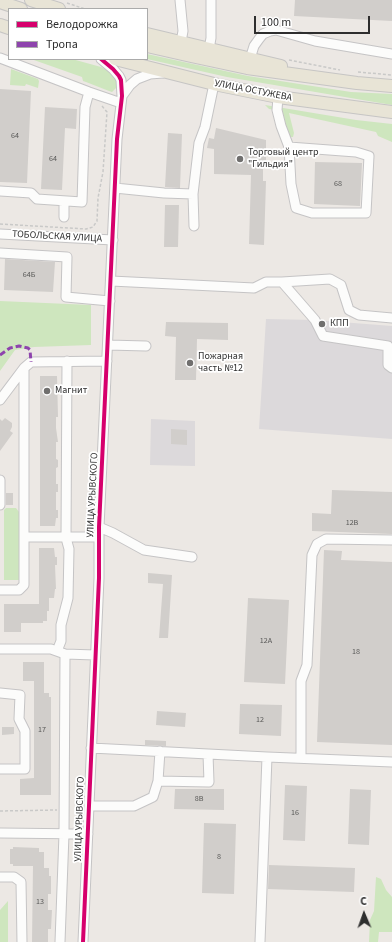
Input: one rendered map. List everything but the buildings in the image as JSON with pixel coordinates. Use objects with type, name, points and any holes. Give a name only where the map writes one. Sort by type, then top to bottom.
[{"type":"main road","points":[[31,0],[61,6]]},
{"type":"main road","points":[[0,2],[18,8]]},
{"type":"main road","points":[[148,34],[357,83]]},
{"type":"main road","points":[[148,46],[246,68],[357,83],[392,86]]},
{"type":"main road","name":"УЛИЦА ОСТУЖЕВА","points":[[119,60],[214,84],[278,97],[392,112]]},
{"type":"street","points":[[180,0],[183,31],[181,42]]},
{"type":"street","points":[[209,49],[211,38],[211,0]]},
{"type":"street","points":[[250,59],[254,46],[259,39],[264,34],[276,30],[315,41],[392,54]]},
{"type":"street","points":[[0,58],[89,92],[121,100],[130,85],[137,79],[150,74],[170,73]]},
{"type":"street","name":"УЛИЦА УРЫВСКОГО","points":[[83,942],[99,532],[116,188],[117,139],[121,100],[119,76],[101,60]]},
{"type":"street","points":[[194,226],[193,194],[199,143],[205,127],[214,84]]},
{"type":"street","points":[[0,191],[31,193],[37,199],[82,202],[85,107],[89,92]]},
{"type":"street","points":[[278,97],[277,110],[281,126],[290,148],[292,184],[296,208],[312,213],[366,213],[369,156],[356,152],[290,148]]},
{"type":"street","points":[[116,188],[164,193],[193,194]]},
{"type":"street","points":[[64,201],[64,217]]},
{"type":"street","name":"ТОБОЛЬСКАЯ УЛИЦА","points":[[0,234],[113,240]]},
{"type":"street","points":[[0,253],[67,257],[66,297],[110,301]]},
{"type":"street","points":[[111,281],[254,288],[266,282],[330,280],[341,285],[349,310],[359,315],[392,318]]},
{"type":"street","points":[[282,282],[315,320],[323,336],[388,346],[388,365],[392,368]]},
{"type":"street","points":[[108,345],[146,346]]},
{"type":"street","points":[[0,400],[24,368],[31,362],[107,361]]},
{"type":"street","points":[[60,942],[65,810],[61,625],[68,598],[69,549],[66,538],[67,362]]},
{"type":"street","points":[[0,590],[19,590],[24,585],[24,368]]},
{"type":"street","points":[[0,480],[0,504]]},
{"type":"street","points":[[25,537],[66,538],[99,532],[112,533],[144,550],[192,557]]},
{"type":"street","points":[[300,758],[301,681],[307,665],[312,555],[317,544],[326,539],[392,540]]},
{"type":"street","points":[[0,649],[51,649],[61,652],[95,655]]},
{"type":"street","points":[[0,693],[20,695],[19,719],[25,731],[24,769],[0,769]]},
{"type":"street","points":[[91,748],[392,762]]},
{"type":"street","points":[[89,806],[134,806],[153,797],[158,781],[160,751]]},
{"type":"street","points":[[158,781],[209,782],[208,754]]},
{"type":"street","points":[[260,942],[267,757]]},
{"type":"street","points":[[0,833],[88,834]]},
{"type":"street","points":[[0,877],[14,877],[21,882],[22,942]]},
{"type":"path","points":[[61,6],[77,8]]},
{"type":"path","points":[[0,811],[65,810]]},
{"type":"shaded area","points":[[266,319],[315,320],[392,326],[392,439],[259,429]]},
{"type":"shaded area","points":[[151,419],[195,421],[195,466],[150,465]]},
{"type":"green space","points":[[148,54],[248,76],[351,92],[392,94],[392,105],[227,77],[148,59]]},
{"type":"green space","points":[[34,60],[76,60],[101,67],[111,72],[117,80],[117,87],[112,92],[83,81],[82,77]]},
{"type":"green space","points":[[11,69],[38,79],[38,88],[26,84],[25,86],[10,85]]},
{"type":"green space","points":[[265,105],[356,120],[392,124],[392,142],[378,136],[376,132],[289,113],[294,133],[293,137],[291,137],[281,111],[269,109]]},
{"type":"green space","points":[[0,301],[91,305],[91,345],[34,347],[15,350],[0,371]]},
{"type":"green space","points":[[6,508],[16,508],[19,512],[20,580],[4,580],[4,510]]},
{"type":"green space","points":[[376,877],[381,879],[386,890],[392,897],[392,932],[379,932],[378,942],[369,942],[370,920],[374,911]]},
{"type":"green space","points":[[8,901],[8,942],[0,942],[0,910]]},
{"type":"marked path","points":[[0,355],[10,348],[19,346],[28,348],[30,350],[31,362]]},
{"type":"cycle path","points":[[83,942],[99,578],[99,527],[117,139],[122,96],[121,80],[119,76],[102,60]]},
{"type":"place","name":"Торговый центр \"Гильдия\"","points":[[240,159]]},
{"type":"place","name":"КПП","points":[[322,324]]},
{"type":"place","name":"Пожарная часть №12","points":[[190,363]]},
{"type":"place","name":"Магнит","points":[[47,391]]}]
